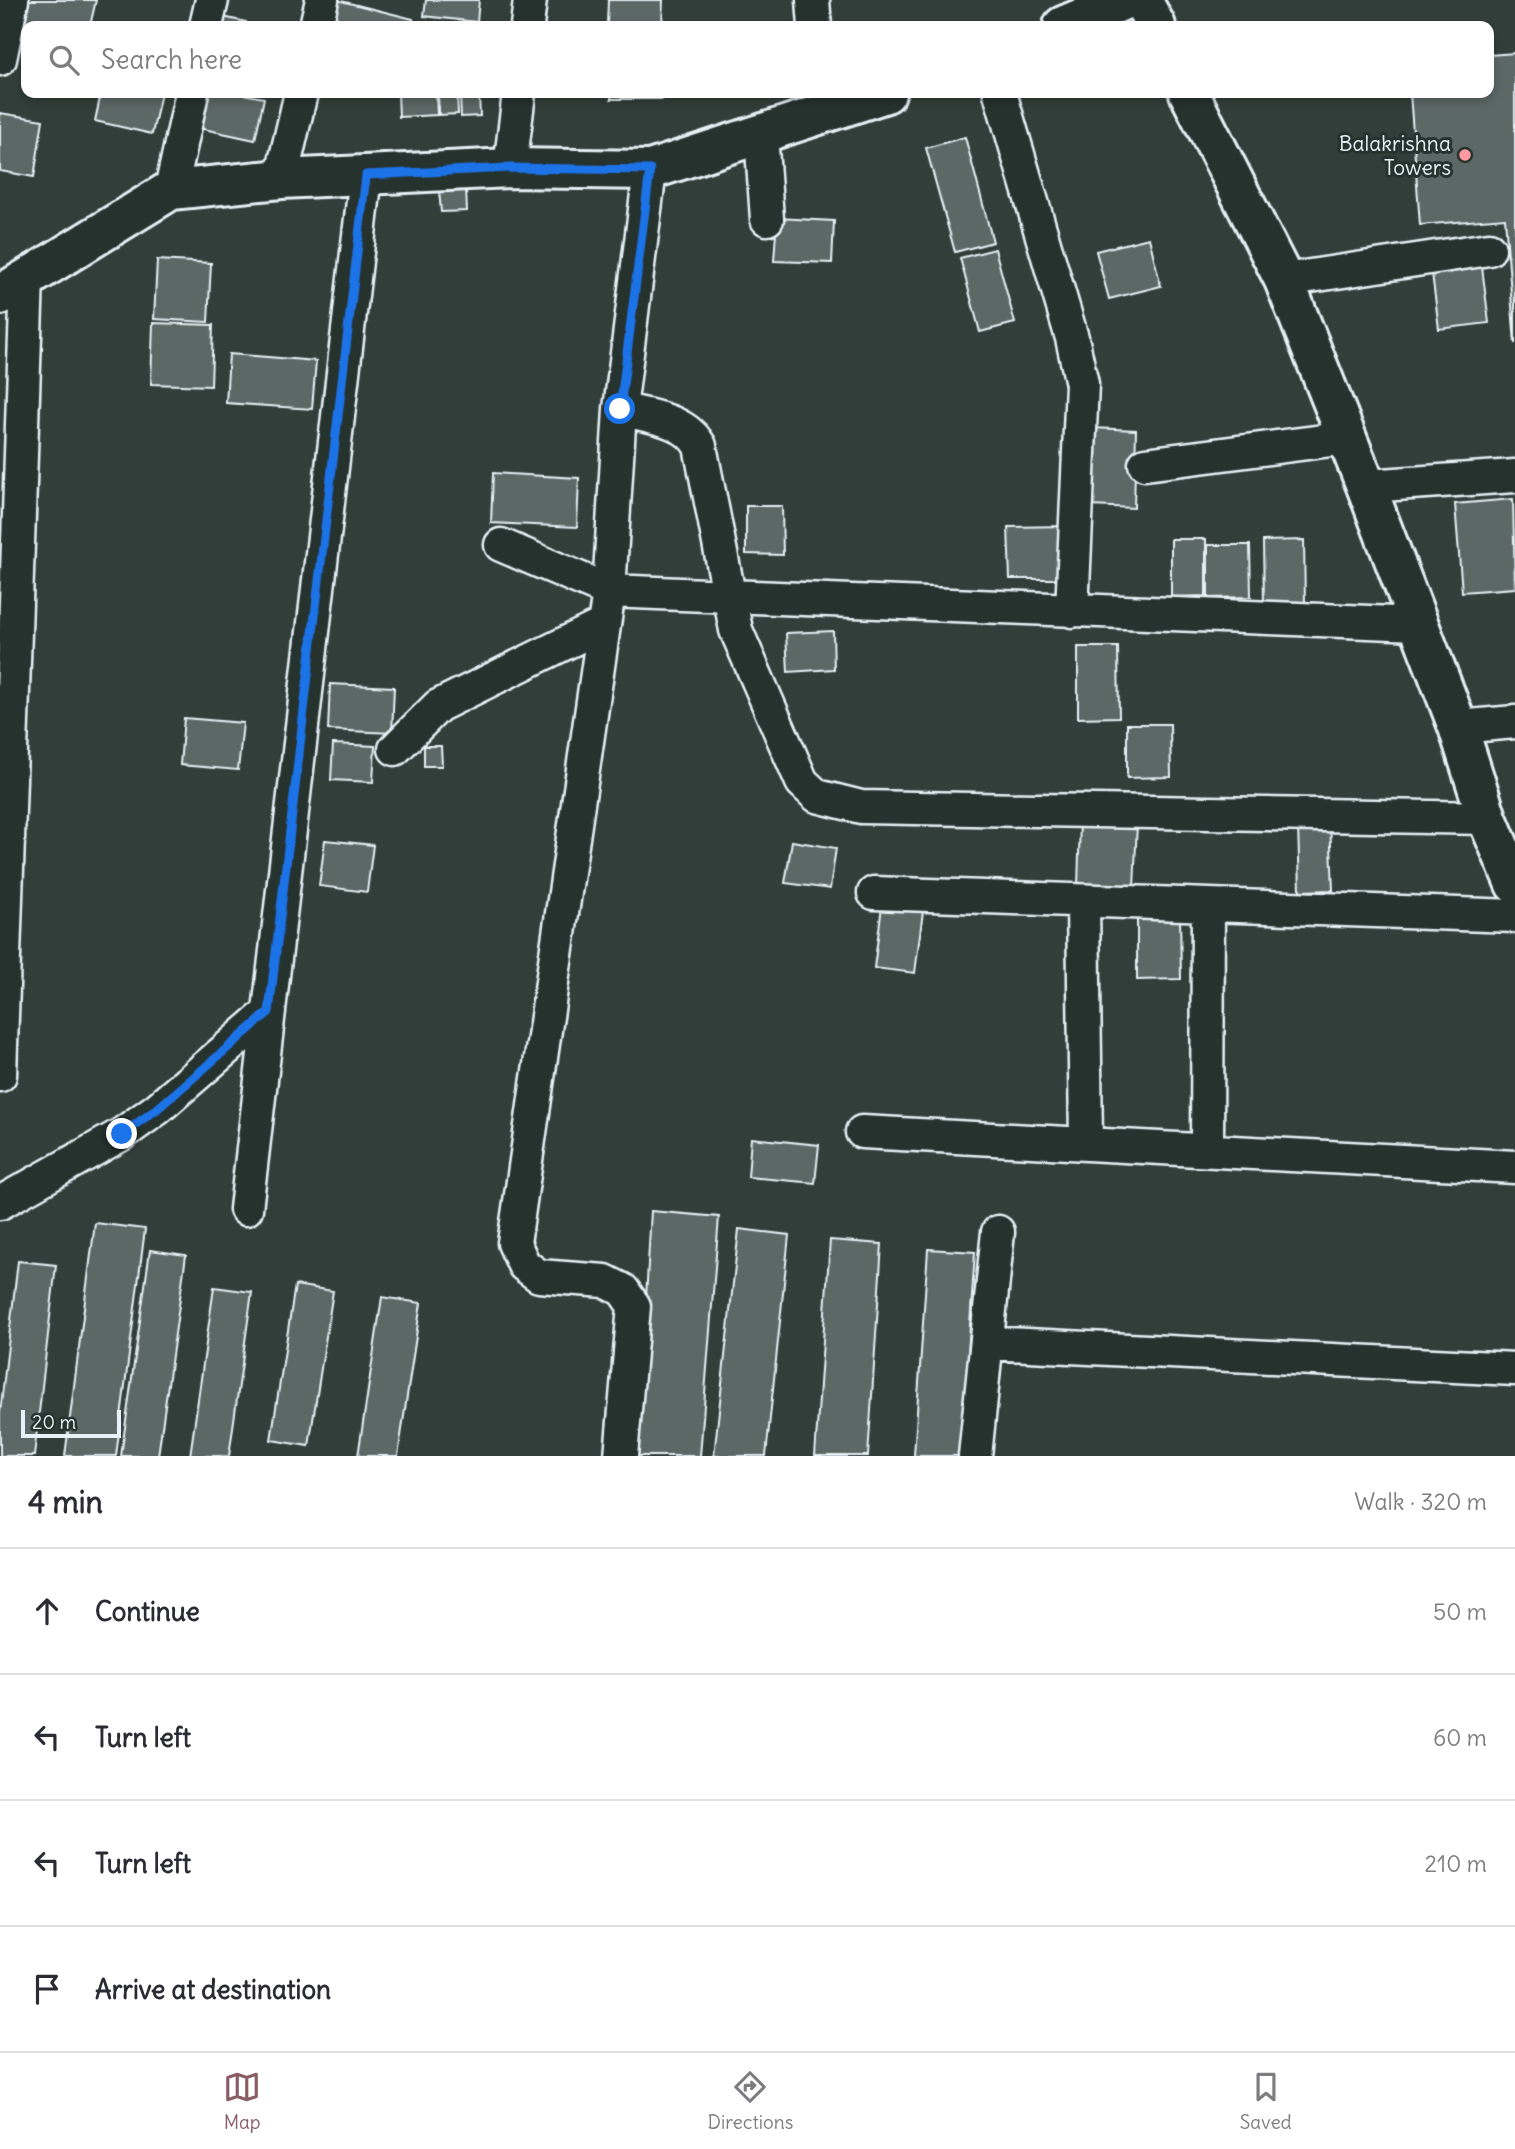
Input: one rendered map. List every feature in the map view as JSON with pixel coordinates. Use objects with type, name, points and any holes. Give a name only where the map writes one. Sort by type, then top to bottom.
[{"type":"street","points":[[0,59],[12,0]]},
{"type":"street","points":[[207,21],[212,0]]},
{"type":"street","points":[[317,21],[322,0]]},
{"type":"street","points":[[528,21],[530,0]]},
{"type":"street","points":[[813,0],[815,21]]},
{"type":"street","points":[[1075,21],[1124,0]]},
{"type":"street","points":[[1142,0],[1153,21]]},
{"type":"street","points":[[171,190],[191,98]]},
{"type":"street","points":[[281,179],[300,98]]},
{"type":"street","points":[[510,168],[518,98]]},
{"type":"street","points":[[0,1075],[13,286],[171,190],[281,179],[510,168],[650,170],[761,134],[821,104],[856,98]]},
{"type":"street","points":[[1001,98],[1072,338],[1082,384],[1072,611]]},
{"type":"street","points":[[1192,98],[1284,280],[1366,486],[1458,727],[1487,818],[1515,884]]},
{"type":"street","points":[[761,134],[767,219]]},
{"type":"street","points":[[621,1456],[634,1306],[623,1290],[605,1281],[539,1276],[524,1265],[514,1243],[609,591],[620,409],[650,170]]},
{"type":"street","points":[[246,1209],[366,175]]},
{"type":"street","points":[[1284,280],[1489,249]]},
{"type":"street","points":[[620,409],[682,425],[693,433],[700,446],[736,629],[802,782],[817,796],[861,807],[1487,818]]},
{"type":"street","points":[[1145,464],[1347,438]]},
{"type":"street","points":[[1366,486],[1515,476]]},
{"type":"street","points":[[501,545],[609,591],[1418,624]]},
{"type":"street","points":[[395,749],[438,706],[604,624]]},
{"type":"street","points":[[1458,727],[1515,723]]},
{"type":"street","points":[[874,893],[1515,916]]},
{"type":"street","points":[[1083,901],[1086,1144]]},
{"type":"street","points":[[1208,905],[1208,1150]]},
{"type":"street","points":[[0,1203],[122,1134],[157,1109],[269,1012]]},
{"type":"street","points":[[862,1132],[1515,1167]]},
{"type":"street","points":[[975,1456],[998,1232]]},
{"type":"street","points":[[987,1343],[1515,1369]]},
{"type":"building","points":[[19,0],[96,0],[91,21],[15,21]]},
{"type":"building","points":[[337,0],[413,19],[412,21],[328,21]]},
{"type":"building","points":[[426,0],[479,0],[477,21],[424,16]]},
{"type":"building","points":[[608,0],[663,0],[662,21],[607,21]]},
{"type":"building","points":[[214,15],[241,21],[213,21]]},
{"type":"building","name":"Balakrishna Towers","points":[[1515,53],[1515,344],[1505,218],[1420,225],[1410,98],[1494,98],[1494,55]]},
{"type":"building","points":[[100,98],[160,98],[152,134],[95,121]]},
{"type":"building","points":[[200,98],[264,98],[255,140],[194,127]]},
{"type":"building","points":[[398,98],[436,98],[437,115],[399,117]]},
{"type":"building","points":[[438,98],[457,98],[458,114],[439,115]]},
{"type":"building","points":[[460,98],[479,98],[480,116],[461,117]]},
{"type":"building","points":[[611,98],[663,98],[663,99]]},
{"type":"building","points":[[0,113],[43,120],[34,177],[0,171]]},
{"type":"building","points":[[965,137],[993,242],[955,252],[926,148]]},
{"type":"building","points":[[466,189],[467,211],[441,212],[439,190]]},
{"type":"building","points":[[777,218],[834,221],[832,263],[774,261]]},
{"type":"building","points":[[1149,238],[1161,286],[1109,299],[1096,251]]},
{"type":"building","points":[[995,249],[1015,323],[980,332],[960,258]]},
{"type":"building","points":[[157,260],[211,263],[208,322],[154,319]]},
{"type":"building","points":[[1482,267],[1489,323],[1439,329],[1432,273]]},
{"type":"building","points":[[153,323],[213,325],[211,386],[151,384]]},
{"type":"building","points":[[229,354],[316,361],[312,409],[226,403]]},
{"type":"building","points":[[1092,428],[1136,430],[1134,508],[1090,506]]},
{"type":"building","points":[[493,473],[579,478],[577,527],[491,523]]},
{"type":"building","points":[[1513,499],[1515,588],[1462,592],[1455,504]]},
{"type":"building","points":[[746,506],[782,506],[783,555],[746,554]]},
{"type":"building","points":[[1066,526],[1067,579],[1010,579],[1008,527]]},
{"type":"building","points":[[1171,539],[1206,539],[1206,596],[1171,597]]},
{"type":"building","points":[[1304,540],[1305,605],[1264,605],[1263,541]]},
{"type":"building","points":[[1208,545],[1250,545],[1251,597],[1208,598]]},
{"type":"building","points":[[833,631],[834,669],[788,672],[786,633]]},
{"type":"building","points":[[1078,647],[1118,647],[1119,717],[1078,718]]},
{"type":"building","points":[[330,684],[394,687],[392,733],[328,730]]},
{"type":"building","points":[[184,718],[243,723],[238,770],[180,765]]},
{"type":"building","points":[[1127,724],[1170,724],[1171,777],[1127,778]]},
{"type":"building","points":[[333,744],[375,746],[373,782],[331,780]]},
{"type":"building","points":[[424,746],[441,746],[442,766],[424,766]]},
{"type":"building","points":[[1080,821],[1137,823],[1134,888],[1078,886]]},
{"type":"building","points":[[1330,823],[1333,890],[1300,891],[1298,825]]},
{"type":"building","points":[[325,840],[373,845],[367,892],[319,886]]},
{"type":"building","points":[[792,841],[836,848],[830,889],[785,883]]},
{"type":"building","points":[[882,906],[923,911],[915,973],[874,968]]},
{"type":"building","points":[[1180,913],[1181,979],[1137,980],[1137,914]]},
{"type":"building","points":[[751,1138],[819,1145],[815,1183],[748,1177]]},
{"type":"building","points":[[651,1211],[719,1217],[700,1456],[637,1456]]},
{"type":"building","points":[[95,1223],[145,1229],[116,1456],[65,1456]]},
{"type":"building","points":[[739,1229],[789,1235],[766,1456],[714,1456]]},
{"type":"building","points":[[830,1240],[882,1244],[868,1456],[815,1456]]},
{"type":"building","points":[[928,1249],[975,1252],[961,1456],[914,1456]]},
{"type":"building","points":[[150,1250],[186,1255],[158,1456],[121,1456]]},
{"type":"building","points":[[18,1261],[56,1265],[34,1456],[0,1456],[0,1413]]},
{"type":"building","points":[[295,1285],[333,1291],[309,1446],[271,1440]]},
{"type":"building","points":[[214,1287],[252,1292],[229,1456],[190,1456]]},
{"type":"building","points":[[382,1297],[421,1303],[398,1456],[358,1456]]},
{"type":"place","name":"Balakrishna Towers","points":[[1465,155]]},
{"type":"route","points":[[122,1134],[157,1109],[269,1012],[366,175],[510,168],[650,170],[620,409]]}]
